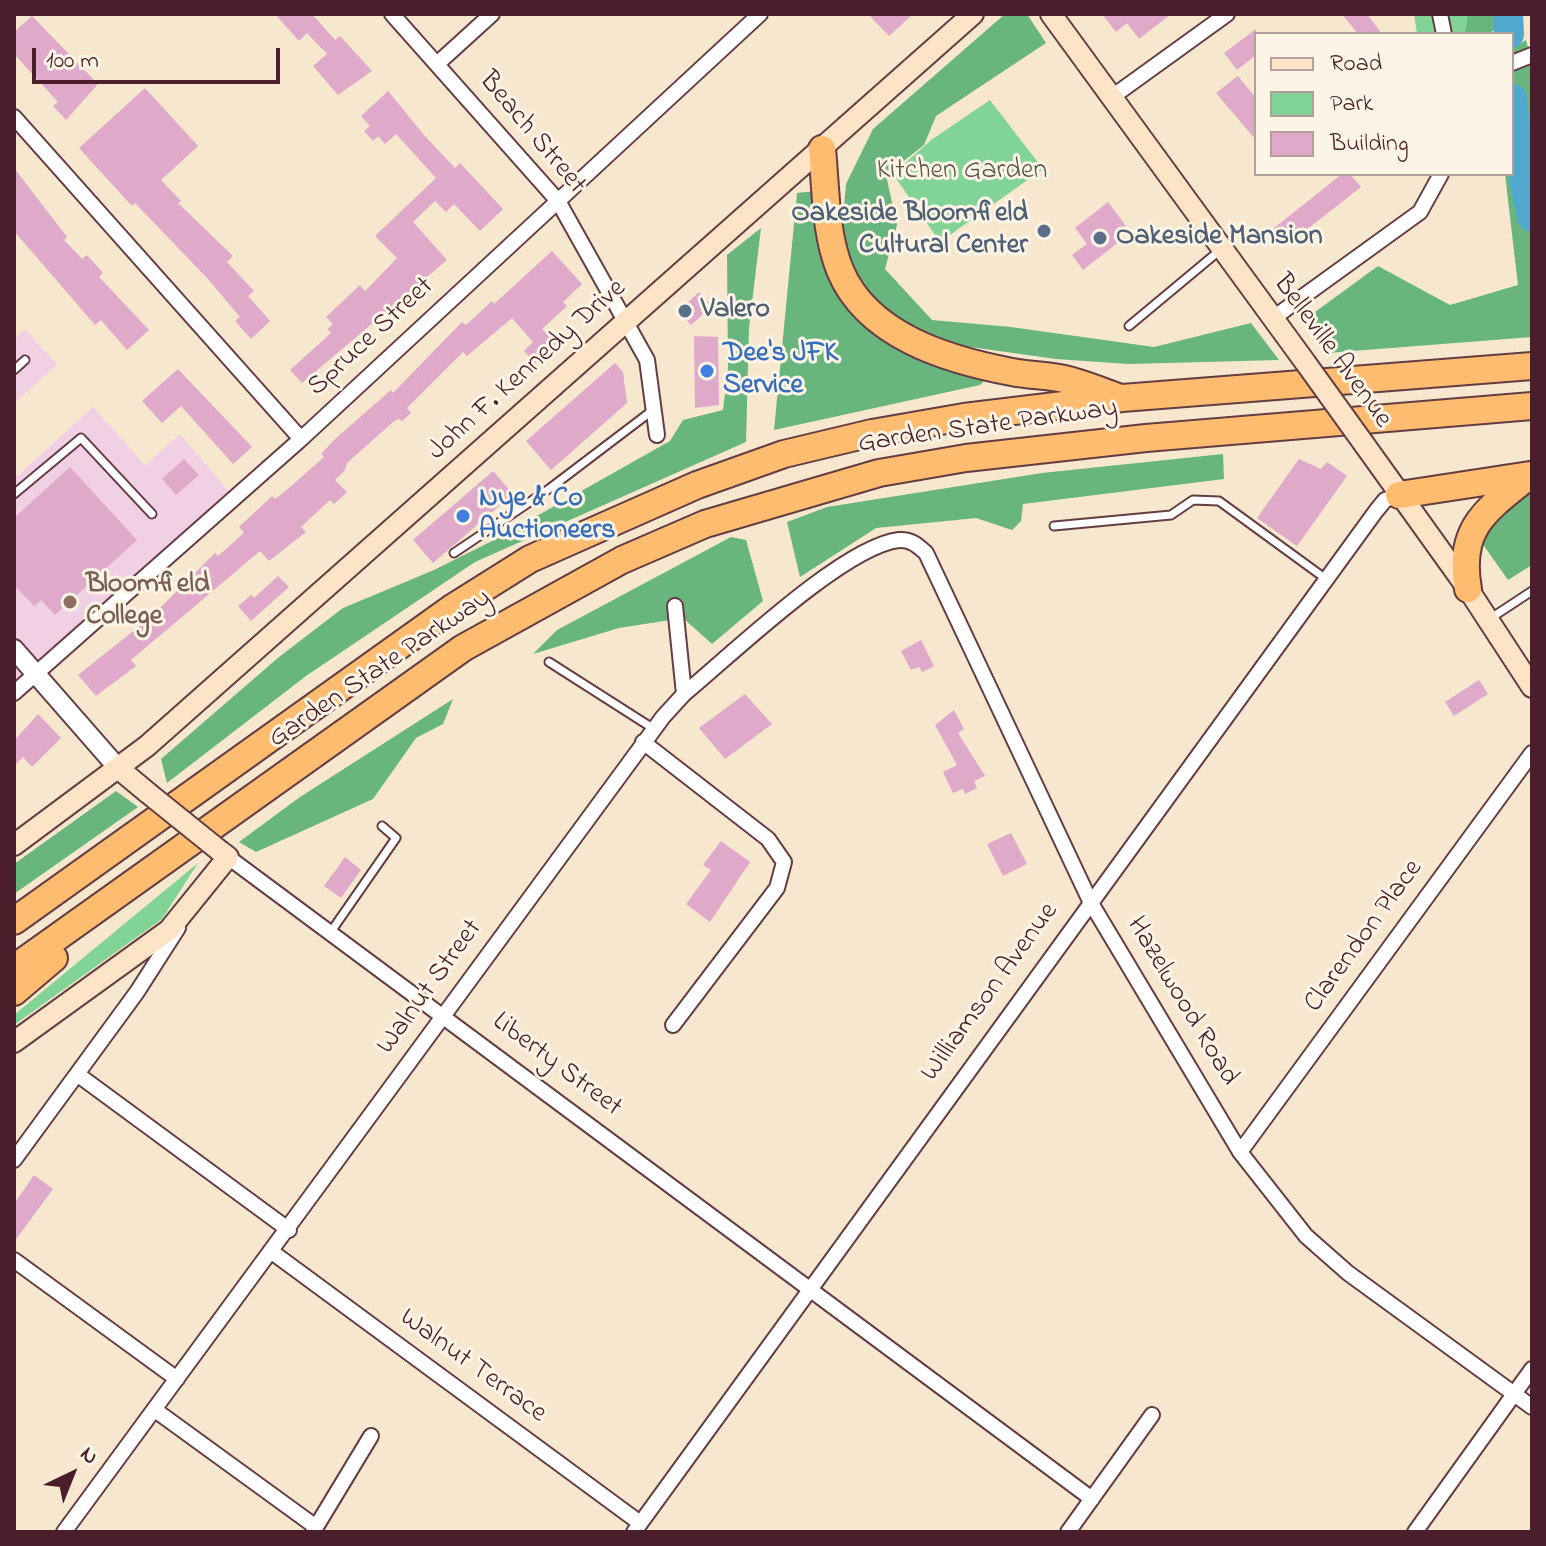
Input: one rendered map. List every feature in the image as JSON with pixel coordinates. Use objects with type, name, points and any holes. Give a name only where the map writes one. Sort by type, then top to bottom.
[{"type":"highway","points":[[822,149],[830,236],[840,270],[855,297],[877,319],[904,338],[947,355],[1011,372],[1070,380],[1122,398]]},
{"type":"highway","name":"Garden State Parkway","points":[[14,921],[452,608],[530,559],[612,519],[784,454],[872,433],[964,417],[1122,398],[1532,366]]},
{"type":"highway","name":"Garden State Parkway","points":[[14,968],[217,847],[463,648],[541,602],[622,560],[691,530],[789,497],[879,473],[966,458],[1146,438],[1532,406]]},
{"type":"highway","points":[[1399,495],[1531,475]]},
{"type":"highway","points":[[1468,589],[1465,547],[1475,526],[1488,508],[1531,475]]},
{"type":"highway","points":[[14,908],[185,797]]},
{"type":"highway","points":[[14,992],[217,847]]},
{"type":"main road","name":"John F. Kennedy Drive","points":[[14,845],[118,768],[973,14]]},
{"type":"main road","name":"Belleville Avenue","points":[[1051,14],[1468,589],[1532,687]]},
{"type":"main road","name":"Liberty Street","points":[[118,768],[217,847]]},
{"type":"main road","points":[[14,1042],[146,950],[191,907],[217,847]]},
{"type":"street","name":"Beach Street","points":[[392,14],[558,201],[647,360],[657,435]]},
{"type":"street","points":[[437,64],[492,14]]},
{"type":"street","name":"Spruce Street","points":[[14,693],[301,439],[760,14]]},
{"type":"street","points":[[1112,97],[1227,14]]},
{"type":"street","points":[[14,117],[301,439]]},
{"type":"street","points":[[1272,319],[1420,212],[1440,176]]},
{"type":"street","name":"Williamson Avenue","points":[[637,1527],[990,1037],[1376,511],[1385,500],[1399,495]]},
{"type":"street","name":"Walnut Street","points":[[64,1532],[289,1230],[643,742],[684,694],[831,571],[900,540]]},
{"type":"street","name":"Hazelwood Road","points":[[900,540],[915,542],[926,553],[1091,903],[1240,1152],[1274,1200],[1316,1246],[1348,1273],[1532,1407]]},
{"type":"street","points":[[675,606],[684,694]]},
{"type":"street","name":"Liberty Street","points":[[14,649],[118,768]]},
{"type":"street","points":[[643,742],[768,839],[784,862],[777,888],[673,1025]]},
{"type":"street","name":"Clarendon Place","points":[[1240,1152],[1532,753]]},
{"type":"street","name":"Liberty Street","points":[[217,847],[1092,1499]]},
{"type":"street","points":[[14,1160],[147,977],[191,907]]},
{"type":"street","points":[[77,1074],[289,1230]]},
{"type":"street","name":"Walnut Terrace","points":[[272,1252],[637,1527]]},
{"type":"street","points":[[14,1260],[177,1379]]},
{"type":"street","points":[[1415,1532],[1532,1369]]},
{"type":"street","points":[[155,1410],[314,1529],[371,1436]]},
{"type":"street","points":[[1068,1532],[1152,1415]]},
{"type":"lane","points":[[1129,326],[1222,249]]},
{"type":"lane","points":[[14,370],[25,360]]},
{"type":"lane","points":[[454,553],[549,489],[655,409]]},
{"type":"lane","points":[[14,494],[81,438],[152,514]]},
{"type":"lane","points":[[1054,526],[1171,515],[1193,500],[1219,501],[1326,579]]},
{"type":"lane","points":[[1489,619],[1532,591]]},
{"type":"lane","points":[[549,662],[654,729]]},
{"type":"lane","points":[[330,933],[396,838],[382,826]]},
{"type":"shaded area","points":[[25,329],[57,365],[14,403],[14,339]]},
{"type":"shaded area","name":"Bloomfield College","points":[[93,407],[145,465],[180,434],[237,501],[14,702],[14,479]]},
{"type":"green space","points":[[1005,14],[1027,14],[1046,43],[936,116],[924,145],[886,175],[897,225],[885,269],[932,320],[1011,327],[1154,347],[1251,323],[1279,360],[1128,364],[1056,359],[963,346],[895,320],[861,284],[841,239],[846,184],[873,129]]},
{"type":"green space","points":[[1414,14],[1495,14],[1491,32],[1417,32]]},
{"type":"green space","points":[[1468,14],[1526,14],[1491,32],[1465,32]]},
{"type":"green space","points":[[1526,40],[1532,63],[1532,337],[1327,353],[1304,320],[1378,266],[1450,305],[1518,285],[1505,176],[1514,176],[1514,47]]},
{"type":"green space","name":"Kitchen Garden","points":[[990,100],[1043,169],[940,242],[893,174],[931,140]]},
{"type":"green space","points":[[816,191],[848,303],[990,375],[980,385],[774,430],[797,193]]},
{"type":"green space","points":[[761,228],[749,328],[746,442],[475,562],[306,676],[167,783],[161,759],[279,657],[343,608],[434,570],[496,539],[670,441],[683,420],[723,410],[728,369],[727,255]]},
{"type":"green space","points":[[1223,454],[1224,479],[1023,504],[1021,521],[1012,530],[976,518],[876,528],[800,577],[787,522],[827,507],[1042,473]]},
{"type":"green space","points":[[1532,490],[1532,565],[1508,580],[1482,543],[1501,507]]},
{"type":"green space","points":[[731,537],[746,540],[763,601],[712,644],[683,618],[619,628],[533,654],[557,630]]},
{"type":"green space","points":[[453,699],[443,724],[416,738],[373,799],[256,852],[239,842],[300,797]]},
{"type":"green space","points":[[116,791],[138,807],[14,894],[14,864]]},
{"type":"green space","points":[[198,863],[162,919],[14,1025],[14,1015]]},
{"type":"building","points":[[275,14],[312,14],[335,40],[340,36],[372,71],[338,95],[313,66],[327,54],[307,33],[299,41]]},
{"type":"building","points":[[868,14],[913,14],[889,36]]},
{"type":"building","points":[[1102,14],[1171,14],[1139,39],[1127,23],[1116,32]]},
{"type":"building","points":[[1342,14],[1367,14],[1380,32],[1356,32]]},
{"type":"building","points":[[32,16],[98,84],[66,120],[53,106],[58,102],[14,54],[14,32]]},
{"type":"building","points":[[1256,29],[1254,57],[1237,70],[1224,53]]},
{"type":"building","points":[[1238,76],[1254,96],[1254,138],[1216,93]]},
{"type":"building","points":[[145,88],[198,146],[161,180],[181,201],[178,203],[233,256],[227,262],[254,291],[248,296],[270,321],[251,339],[235,321],[240,317],[208,279],[135,203],[132,206],[79,148]]},
{"type":"building","points":[[388,91],[455,168],[460,163],[503,209],[480,231],[454,204],[446,212],[435,201],[413,222],[447,260],[302,383],[290,370],[331,333],[327,329],[333,324],[326,317],[360,285],[365,291],[397,258],[375,236],[436,178],[396,134],[385,144],[378,136],[373,141],[364,131],[370,126],[361,116]]},
{"type":"building","points":[[14,168],[67,237],[64,240],[82,259],[87,255],[103,273],[99,277],[149,330],[127,350],[101,320],[95,325],[14,231]]},
{"type":"building","points":[[1339,176],[1352,176],[1361,187],[1287,245],[1274,228]]},
{"type":"building","name":"Oakeside Mansion","points":[[1108,202],[1126,226],[1116,234],[1120,241],[1083,270],[1072,255],[1087,244],[1075,228]]},
{"type":"building","points":[[552,251],[582,284],[563,302],[567,306],[542,329],[556,344],[535,363],[524,351],[533,342],[512,318],[467,356],[463,352],[407,408],[411,413],[402,421],[393,422],[347,463],[345,470],[335,480],[347,492],[334,504],[330,500],[301,527],[306,532],[269,561],[260,551],[131,660],[136,666],[96,696],[78,675],[151,617],[215,553],[218,556],[244,533],[239,527],[272,496],[275,499],[324,457],[321,454],[335,439],[391,390],[393,393],[462,322],[466,325],[492,301],[494,304]]},
{"type":"building","points":[[699,292],[712,306],[691,325],[678,311]]},
{"type":"building","name":"Dee's JFK Service","points":[[694,336],[718,337],[719,405],[695,408]]},
{"type":"building","points":[[615,363],[623,372],[627,403],[551,470],[526,441]]},
{"type":"building","points":[[178,369],[252,447],[233,464],[181,406],[162,423],[142,401]]},
{"type":"building","points":[[184,459],[199,475],[176,495],[162,479]]},
{"type":"building","points":[[1299,459],[1321,469],[1327,462],[1347,476],[1297,546],[1257,518]]},
{"type":"building","points":[[70,467],[137,540],[55,615],[41,600],[34,606],[14,585],[14,518]]},
{"type":"building","points":[[493,471],[513,494],[433,563],[413,540]]},
{"type":"building","points":[[278,576],[289,587],[251,621],[238,606],[251,595],[254,598]]},
{"type":"building","points":[[921,640],[934,666],[922,672],[919,667],[911,670],[901,651]]},
{"type":"building","points":[[1479,680],[1488,694],[1454,716],[1445,702]]},
{"type":"building","points":[[745,694],[772,724],[725,759],[699,728]]},
{"type":"building","points":[[954,710],[964,729],[958,733],[985,776],[974,781],[977,788],[965,794],[963,789],[953,793],[943,772],[957,765],[935,725]]},
{"type":"building","points":[[38,714],[61,738],[32,767],[23,757],[14,766],[14,741]]},
{"type":"building","points":[[1011,833],[1027,864],[1003,876],[987,844]]},
{"type":"building","points":[[721,841],[750,862],[710,922],[686,904],[711,870],[703,865]]},
{"type":"building","points":[[345,857],[361,870],[341,898],[324,886]]},
{"type":"building","points":[[34,1175],[53,1189],[14,1242],[14,1204]]},
{"type":"waterway","points":[[1508,14],[1509,32]]},
{"type":"waterway","points":[[1514,118],[1532,217]]},
{"type":"place","name":"Oakeside Bloomfield Cultural Center","points":[[1044,231]]},
{"type":"place","name":"Oakeside Mansion","points":[[1100,238]]},
{"type":"place","name":"Valero","points":[[685,311]]},
{"type":"place","name":"Dee's JFK Service","points":[[707,371]]},
{"type":"place","name":"Nye & Co Auctioneers","points":[[463,516]]},
{"type":"place","name":"Bloomfield College","points":[[70,602]]}]
